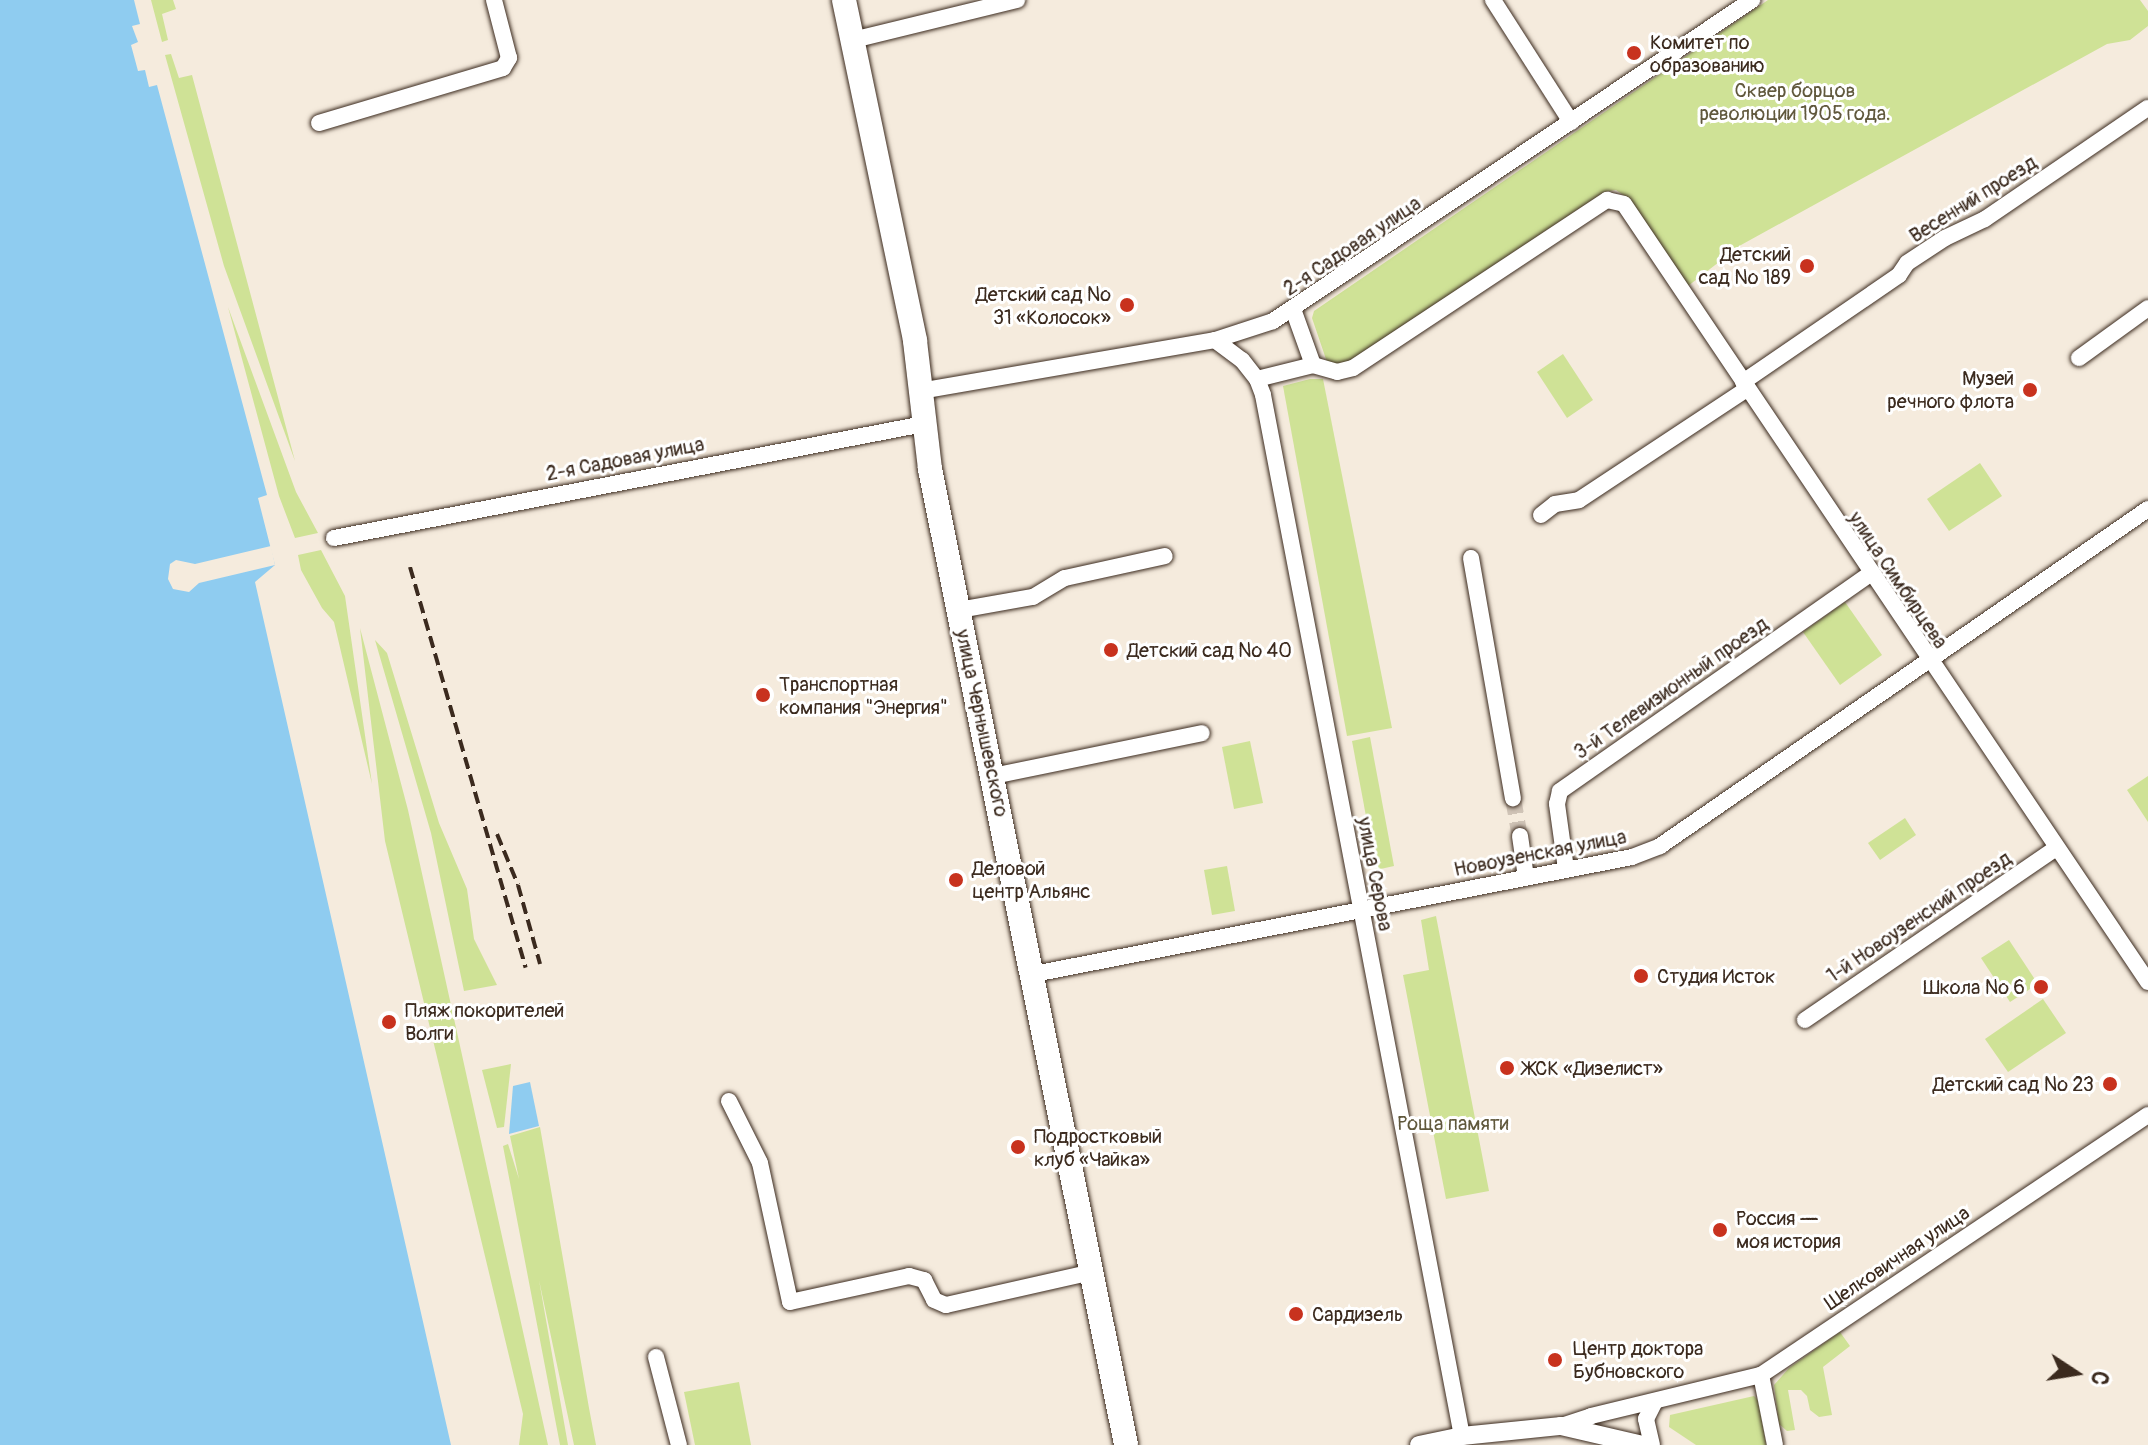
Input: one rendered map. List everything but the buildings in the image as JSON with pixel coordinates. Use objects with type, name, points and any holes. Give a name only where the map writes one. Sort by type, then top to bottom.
[{"type":"main road","name":"улица Чернышевского","points":[[844,0],[915,341],[924,424],[959,610],[1126,1445]]},
{"type":"street","points":[[319,123],[503,68],[509,58],[494,0]]},
{"type":"street","points":[[853,40],[1017,0]]},
{"type":"street","points":[[1493,0],[1571,122]]},
{"type":"street","name":"2-я Садовая улица","points":[[920,391],[1215,340],[1273,321],[1752,0]]},
{"type":"street","name":"Весенний проезд","points":[[1541,515],[1555,504],[1579,500],[1899,275],[1907,263],[1945,238],[1985,219],[2148,108]]},
{"type":"street","name":"улица Симбирцева","points":[[1313,365],[1337,372],[1353,368],[1607,200],[1617,200],[1632,215],[1870,574],[2148,982]]},
{"type":"street","points":[[2079,358],[2148,308]]},
{"type":"street","points":[[1215,340],[1230,349],[1257,379],[1313,365],[1293,309]]},
{"type":"street","name":"улица Серова","points":[[1257,379],[1462,1436]]},
{"type":"street","name":"2-я Садовая улица","points":[[334,538],[924,424]]},
{"type":"street","name":"Новоузенская улица","points":[[1034,974],[1632,857],[1660,846],[2148,509]]},
{"type":"street","points":[[959,610],[1033,597],[1065,578],[1165,556]]},
{"type":"street","points":[[1471,558],[1513,798]]},
{"type":"street","name":"3-й Телевизионный проезд","points":[[1566,869],[1557,804],[1560,791],[1870,574]]},
{"type":"street","points":[[993,776],[1202,733]]},
{"type":"street","points":[[1520,836],[1526,877]]},
{"type":"street","name":"1-й Новоузенский проезд","points":[[1805,1020],[2056,848]]},
{"type":"street","points":[[729,1101],[760,1163],[790,1302],[909,1276],[924,1280],[934,1300],[946,1305],[1092,1272]]},
{"type":"street","name":"Шелковичная улица","points":[[1419,1445],[1462,1436],[1561,1426],[1761,1375],[2148,1115]]},
{"type":"street","points":[[656,1357],[679,1445]]},
{"type":"street","points":[[1761,1375],[1775,1445]]},
{"type":"street","points":[[1652,1445],[1646,1419],[1655,1401]]},
{"type":"street","points":[[1561,1426],[1592,1439],[1643,1445]]},
{"type":"green space","points":[[151,0],[173,0],[176,9],[162,14],[168,40],[162,42]]},
{"type":"green space","name":"Сквер борцов революции 1905 года.","points":[[1768,0],[2140,0],[2148,11],[2148,26],[2130,40],[2107,44],[1741,245],[1688,286],[1629,199],[1616,190],[1604,192],[1348,362],[1328,365],[1312,318],[1314,311]]},
{"type":"green space","points":[[171,54],[179,78],[192,75],[295,461],[224,266],[165,55]]},
{"type":"green space","points":[[228,307],[296,492],[318,533],[295,538],[279,496]]},
{"type":"green space","points":[[1563,354],[1593,400],[1567,418],[1537,372]]},
{"type":"green space","points":[[1323,379],[1392,728],[1347,736],[1283,386]]},
{"type":"green space","points":[[1980,463],[2002,496],[1949,531],[1927,499]]},
{"type":"green space","points":[[321,550],[345,596],[372,784],[334,622],[322,608],[301,570],[298,555]]},
{"type":"green space","points":[[1845,602],[1882,655],[1840,685],[1803,632]]},
{"type":"green space","points":[[360,628],[408,810],[548,1445],[519,1445],[523,1414],[385,841]]},
{"type":"green space","points":[[375,640],[387,653],[439,823],[467,889],[474,939],[497,985],[464,991],[431,833]]},
{"type":"green space","points":[[1370,737],[1394,866],[1376,870],[1352,741]]},
{"type":"green space","points":[[1250,741],[1263,803],[1234,809],[1222,747]]},
{"type":"green space","points":[[2148,776],[2148,822],[2127,790]]},
{"type":"green space","points":[[1905,818],[1916,835],[1880,860],[1868,843]]},
{"type":"green space","points":[[1227,866],[1235,911],[1212,915],[1204,870]]},
{"type":"green space","name":"Роща памяти","points":[[1436,916],[1489,1191],[1446,1199],[1403,975],[1429,970],[1421,920]]},
{"type":"green space","points":[[2009,940],[2038,984],[2010,1002],[1981,958]]},
{"type":"green space","points":[[2043,999],[2066,1033],[2008,1072],[1985,1039]]},
{"type":"green space","points":[[511,1064],[504,1127],[497,1128],[482,1070]]},
{"type":"green space","points":[[540,1127],[596,1445],[574,1445],[539,1280],[568,1445],[560,1445],[503,1146],[508,1144],[519,1179],[510,1136]]},
{"type":"green space","points":[[1840,1332],[1850,1346],[1823,1367],[1832,1415],[1819,1417],[1810,1410],[1807,1396],[1801,1390],[1788,1390],[1795,1430],[1787,1431],[1779,1424],[1774,1385],[1789,1368]]},
{"type":"green space","points":[[739,1382],[751,1445],[695,1445],[684,1392]]},
{"type":"green space","points":[[1754,1396],[1759,1401],[1766,1445],[1696,1445],[1669,1427],[1670,1415]]},
{"type":"water","points":[[0,0],[134,0],[140,24],[132,26],[138,42],[131,45],[138,71],[145,70],[149,87],[157,85],[267,495],[258,498],[275,565],[255,582],[451,1445],[0,1445]]},
{"type":"water","points":[[530,1082],[539,1126],[509,1134],[513,1086]]},
{"type":"pier","points":[[271,546],[275,565],[199,583],[189,592],[173,589],[168,579],[170,564],[176,560],[195,564]]},
{"type":"tunnel","points":[[1513,798],[1520,836]]},
{"type":"railway","points":[[410,567],[526,968]]},
{"type":"railway","points":[[497,834],[518,885],[540,964]]},
{"type":"place","name":"Комитет по образованию","points":[[1634,53]]},
{"type":"place","name":"Детский сад № 189","points":[[1807,266]]},
{"type":"place","name":"Детский сад № 31 «Колосок»","points":[[1127,305]]},
{"type":"place","name":"Музей речного флота","points":[[2030,390]]},
{"type":"place","name":"Детский сад № 40","points":[[1111,650]]},
{"type":"place","name":"Транспортная компания \"Энергия\"","points":[[763,695]]},
{"type":"place","name":"Деловой центр Альянс","points":[[956,880]]},
{"type":"place","name":"Студия Исток","points":[[1641,976]]},
{"type":"place","name":"Школа № 6","points":[[2041,987]]},
{"type":"place","name":"Пляж покорителей Волги","points":[[389,1022]]},
{"type":"place","name":"ЖСК «Дизелист»","points":[[1507,1068]]},
{"type":"place","name":"Детский сад № 23","points":[[2110,1084]]},
{"type":"place","name":"Подростковый клуб «Чайка»","points":[[1018,1147]]},
{"type":"place","name":"Россия — моя история","points":[[1720,1230]]},
{"type":"place","name":"Сардизель","points":[[1296,1314]]},
{"type":"place","name":"Центр доктора Бубновского","points":[[1555,1360]]}]
